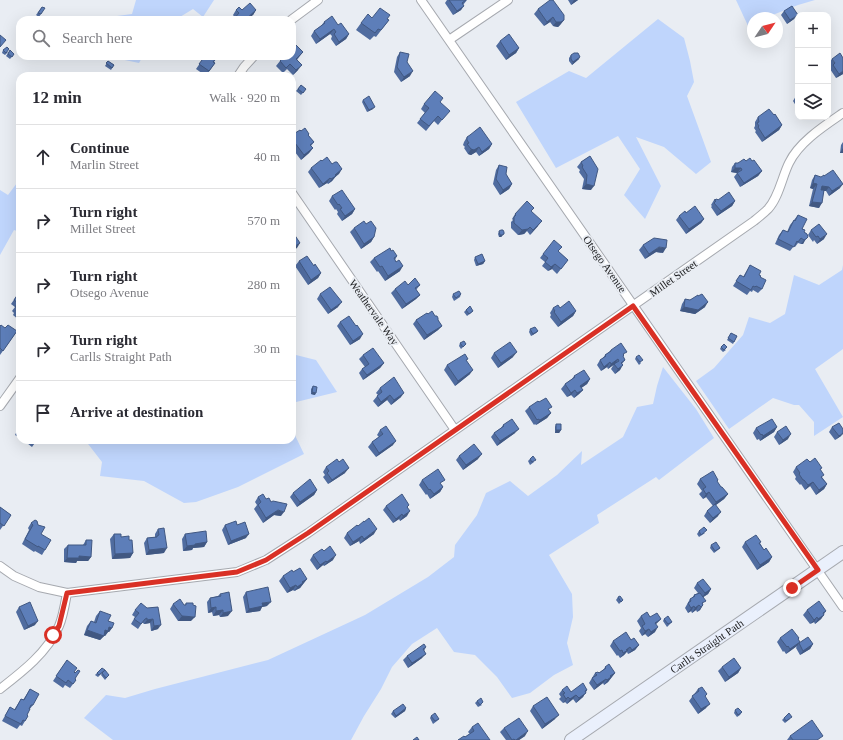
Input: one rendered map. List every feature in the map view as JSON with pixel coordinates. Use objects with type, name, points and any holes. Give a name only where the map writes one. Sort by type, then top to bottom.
[{"type":"street","points":[[296,16],[318,0]]},
{"type":"street","name":"Otsego Avenue","points":[[421,0],[843,607]]},
{"type":"street","points":[[450,40],[508,0]]},
{"type":"street","points":[[241,72],[251,60]]},
{"type":"street","name":"Millet Street","points":[[0,566],[14,576],[39,587],[67,593],[237,572],[266,560],[308,533],[732,238],[754,221],[769,208],[778,192],[789,163],[798,149],[815,133],[843,113]]},
{"type":"street","name":"Weathervale Way","points":[[296,199],[455,430]]},
{"type":"street","points":[[0,406],[16,384]]},
{"type":"street","name":"Carlls Straight Path","points":[[571,740],[843,552]]},
{"type":"street","points":[[0,689],[32,663],[48,645],[59,626],[67,593]]},
{"type":"shaded area","points":[[136,0],[214,0],[204,16],[193,9],[182,16],[117,16],[132,14]]},
{"type":"shaded area","points":[[736,0],[815,0],[780,12],[747,12],[747,24]]},
{"type":"shaded area","points":[[658,19],[684,38],[694,82],[687,96],[711,162],[696,174],[664,147],[636,137],[661,186],[645,219],[624,195],[640,169],[618,136],[556,168],[516,102],[569,71],[586,78]]},
{"type":"shaded area","points":[[125,60],[141,60],[139,63]]},
{"type":"shaded area","points":[[16,184],[16,231],[14,230],[0,255],[0,190],[8,195]]},
{"type":"shaded area","points":[[843,265],[843,349],[815,369],[843,417],[814,436],[814,422],[799,405],[794,405],[773,398],[729,429],[696,381],[714,368],[743,335],[749,317],[770,323],[785,314],[794,275],[819,285],[842,270]]},
{"type":"shaded area","points":[[296,355],[316,360],[337,392],[296,402]]},
{"type":"shaded area","points":[[663,367],[696,409],[714,438],[659,480],[656,477],[597,515],[599,523],[549,555],[572,594],[573,617],[567,643],[573,665],[554,675],[530,693],[512,698],[497,677],[475,655],[454,652],[437,628],[412,644],[392,667],[351,740],[113,740],[84,718],[106,695],[125,698],[268,660],[365,615],[428,577],[454,557],[455,545],[477,515],[486,493],[510,481],[528,496],[557,475],[582,451],[581,465],[623,437],[637,407],[653,404]]},
{"type":"shaded area","points":[[296,437],[304,454],[238,487],[196,502],[184,503],[144,481],[100,476],[102,462],[88,444],[296,444]]},
{"type":"building","points":[[449,0],[466,0],[462,3],[464,6],[457,11]]},
{"type":"building","points":[[550,0],[553,0],[564,15],[564,20],[561,22],[556,22],[553,17],[547,22],[538,9]]},
{"type":"building","points":[[250,3],[256,10],[249,16],[236,16],[239,13],[236,10],[239,7],[242,10]]},
{"type":"building","points":[[792,6],[796,12],[795,17],[790,20],[784,11]]},
{"type":"building","points":[[42,7],[45,8],[41,14],[38,13]]},
{"type":"building","points":[[380,8],[390,15],[387,19],[389,20],[381,30],[378,29],[375,33],[361,23],[368,14],[372,18]]},
{"type":"building","points":[[332,16],[338,25],[341,23],[349,34],[339,42],[334,34],[336,32],[334,29],[320,39],[314,31]]},
{"type":"building","points":[[509,34],[519,48],[509,55],[500,41]]},
{"type":"building","points":[[0,35],[6,40],[0,47]]},
{"type":"building","points":[[296,45],[303,52],[296,59]]},
{"type":"building","points":[[7,47],[9,49],[6,53],[3,50]]},
{"type":"building","points":[[10,50],[14,54],[12,57],[8,54]]},
{"type":"building","points":[[400,52],[409,54],[407,62],[413,71],[404,77],[397,67]]},
{"type":"building","points":[[578,53],[580,57],[573,62],[571,55]]},
{"type":"building","points":[[840,53],[843,58],[843,71],[839,74],[833,65],[835,63],[832,59]]},
{"type":"building","points":[[296,59],[302,65],[296,70],[290,64],[286,68],[280,61]]},
{"type":"building","points":[[202,60],[215,60],[213,62],[215,63],[209,71],[199,64]]},
{"type":"building","points":[[108,61],[114,65],[112,68],[106,63]]},
{"type":"building","points":[[301,85],[306,89],[303,93],[298,89]]},
{"type":"building","points":[[435,91],[443,98],[440,102],[450,111],[442,120],[438,116],[429,126],[420,119],[429,108],[424,104]]},
{"type":"building","points":[[369,96],[375,107],[369,110],[363,100]]},
{"type":"building","points":[[769,109],[774,115],[775,114],[782,125],[765,138],[757,123],[759,122],[758,117]]},
{"type":"building","points":[[480,127],[492,144],[482,152],[479,147],[474,150],[467,144],[469,143],[467,137]]},
{"type":"building","points":[[305,128],[309,134],[308,135],[314,142],[310,145],[313,148],[304,155],[296,144],[296,132],[300,130],[301,131]]},
{"type":"building","points":[[590,156],[598,169],[594,186],[586,184],[587,175],[581,162]]},
{"type":"building","points":[[327,157],[332,164],[337,162],[342,169],[335,175],[336,176],[331,179],[330,178],[323,184],[311,168]]},
{"type":"building","points":[[750,158],[752,161],[754,160],[762,171],[744,183],[737,173],[742,170],[741,168],[735,168],[735,163],[738,163],[744,159],[746,161]]},
{"type":"building","points":[[499,165],[507,167],[506,174],[512,184],[503,190],[496,179]]},
{"type":"building","points":[[833,170],[843,184],[832,191],[829,187],[822,186],[821,190],[824,190],[822,203],[812,202],[817,184],[813,183],[815,175],[821,177]]},
{"type":"building","points":[[342,190],[355,209],[345,216],[340,209],[342,208],[332,196]]},
{"type":"building","points":[[729,192],[735,201],[721,211],[714,203],[716,201],[714,200],[718,200]]},
{"type":"building","points":[[527,201],[534,208],[531,211],[542,221],[533,230],[530,227],[522,230],[514,223],[515,214]]},
{"type":"building","points":[[695,206],[704,219],[689,229],[679,216]]},
{"type":"building","points":[[798,215],[807,219],[802,229],[805,230],[804,232],[808,237],[804,240],[801,238],[798,242],[797,241],[794,247],[778,239],[783,230],[788,232]]},
{"type":"building","points":[[364,221],[366,224],[371,221],[376,228],[374,237],[364,244],[354,228]]},
{"type":"building","points":[[819,224],[827,234],[820,239],[818,236],[816,237],[811,230]]},
{"type":"building","points":[[503,230],[504,234],[500,235],[499,231]]},
{"type":"building","points":[[296,237],[300,243],[296,246]]},
{"type":"building","points":[[654,238],[667,240],[666,248],[659,247],[649,254],[643,245]]},
{"type":"building","points":[[554,240],[562,247],[558,251],[568,260],[561,269],[555,264],[551,267],[545,262],[548,258],[543,254]]},
{"type":"building","points":[[390,248],[391,251],[393,250],[397,256],[394,258],[396,262],[399,260],[403,266],[388,276],[382,266],[380,267],[374,258]]},
{"type":"building","points":[[482,254],[485,261],[478,264],[475,257]]},
{"type":"building","points":[[307,256],[321,273],[311,280],[299,261]]},
{"type":"building","points":[[750,265],[761,271],[759,275],[761,276],[760,277],[766,280],[762,289],[753,286],[751,290],[736,281],[740,275],[744,277]]},
{"type":"building","points":[[415,278],[420,285],[415,288],[420,295],[406,304],[395,289],[405,281],[408,285]]},
{"type":"building","points":[[330,287],[342,302],[331,310],[320,294]]},
{"type":"building","points":[[459,291],[461,294],[456,298],[453,294]]},
{"type":"building","points":[[702,294],[708,302],[698,310],[684,307],[685,299],[690,300]]},
{"type":"building","points":[[569,301],[576,311],[561,322],[553,308],[558,305],[560,308]]},
{"type":"building","points":[[470,306],[473,311],[469,314],[466,310]]},
{"type":"building","points":[[432,311],[435,316],[437,316],[442,326],[427,335],[416,320]]},
{"type":"building","points":[[349,316],[363,334],[353,341],[340,322]]},
{"type":"building","points":[[1,325],[5,328],[8,325],[16,330],[3,351],[0,348]]},
{"type":"building","points":[[535,327],[538,331],[533,334],[530,329]]},
{"type":"building","points":[[731,333],[737,336],[734,342],[728,338]]},
{"type":"building","points":[[464,341],[466,344],[463,347],[460,343]]},
{"type":"building","points":[[510,342],[517,352],[501,363],[494,353]]},
{"type":"building","points":[[621,343],[627,352],[623,354],[625,360],[621,363],[623,365],[618,369],[614,364],[619,361],[618,359],[611,364],[610,362],[604,367],[600,360]]},
{"type":"building","points":[[724,344],[727,347],[724,350],[721,347]]},
{"type":"building","points":[[373,348],[384,363],[367,375],[362,369],[369,364],[363,355]]},
{"type":"building","points":[[465,354],[468,359],[466,360],[473,370],[458,381],[447,365]]},
{"type":"building","points":[[639,355],[643,360],[640,362],[636,357]]},
{"type":"building","points":[[584,370],[590,379],[580,386],[583,390],[577,393],[575,390],[571,393],[565,384]]},
{"type":"building","points":[[394,377],[404,393],[394,400],[390,395],[381,402],[377,396],[382,392],[380,388]]},
{"type":"building","points":[[313,386],[317,387],[316,393],[312,392]]},
{"type":"building","points":[[546,398],[552,407],[548,409],[551,413],[540,420],[537,420],[529,407]]},
{"type":"building","points":[[512,419],[519,429],[500,441],[494,433]]},
{"type":"building","points":[[772,419],[777,427],[763,436],[762,434],[761,435],[756,428]]},
{"type":"building","points":[[839,423],[843,429],[843,433],[839,436],[832,427]]},
{"type":"building","points":[[556,424],[561,424],[561,430],[556,430]]},
{"type":"building","points":[[386,426],[396,441],[379,453],[372,442],[383,434],[380,430]]},
{"type":"building","points":[[786,426],[791,434],[783,440],[777,432]]},
{"type":"building","points":[[474,444],[482,454],[466,465],[459,456]]},
{"type":"building","points":[[533,456],[536,460],[532,462],[530,459]]},
{"type":"building","points":[[815,458],[822,468],[820,469],[824,475],[821,477],[827,484],[819,490],[813,482],[808,485],[803,480],[796,467],[807,459],[810,462]]},
{"type":"building","points":[[337,459],[339,462],[343,459],[349,468],[332,480],[327,473],[329,471],[326,467]]},
{"type":"building","points":[[438,469],[445,480],[440,483],[443,487],[434,494],[422,480]]},
{"type":"building","points":[[713,471],[718,480],[717,481],[728,494],[716,502],[709,492],[706,494],[703,489],[706,487],[700,479]]},
{"type":"building","points":[[310,479],[317,490],[300,502],[293,493]]},
{"type":"building","points":[[263,494],[266,499],[269,498],[271,502],[273,501],[287,504],[284,512],[278,510],[266,518],[258,505],[261,502],[258,497]]},
{"type":"building","points":[[402,494],[409,505],[407,507],[410,511],[403,516],[402,514],[396,519],[386,506]]},
{"type":"building","points":[[715,504],[721,512],[713,518],[707,511]]},
{"type":"building","points":[[0,507],[11,515],[4,526],[0,523]]},
{"type":"building","points":[[369,518],[377,529],[364,539],[362,536],[353,542],[347,533]]},
{"type":"building","points":[[35,520],[37,521],[38,525],[45,527],[41,534],[51,540],[45,550],[25,539],[33,525],[31,523]]},
{"type":"building","points":[[236,521],[237,525],[245,522],[249,534],[231,541],[225,525]]},
{"type":"building","points":[[704,527],[707,530],[701,535],[699,531]]},
{"type":"building","points":[[164,528],[167,548],[149,550],[147,538],[157,537],[159,535],[158,529]]},
{"type":"building","points":[[206,531],[207,542],[187,546],[185,534]]},
{"type":"building","points":[[114,534],[121,534],[121,537],[129,536],[129,540],[132,540],[133,553],[115,554]]},
{"type":"building","points":[[756,535],[764,550],[766,548],[772,557],[760,565],[745,542]]},
{"type":"building","points":[[86,540],[92,540],[91,557],[79,556],[79,558],[67,558],[68,545],[86,545]]},
{"type":"building","points":[[716,542],[720,548],[715,551],[711,545]]},
{"type":"building","points":[[330,546],[336,555],[320,565],[313,555],[322,549],[324,551]]},
{"type":"building","points":[[300,568],[307,579],[297,587],[296,585],[290,588],[283,576],[292,570],[293,572]]},
{"type":"building","points":[[703,579],[711,589],[705,593],[697,583]]},
{"type":"building","points":[[268,587],[271,602],[262,603],[263,606],[249,609],[246,592]]},
{"type":"building","points":[[229,592],[232,611],[223,613],[223,610],[216,611],[216,607],[211,608],[210,598],[221,596],[220,594]]},
{"type":"building","points":[[700,593],[706,601],[702,603],[703,605],[701,607],[699,605],[695,608],[694,606],[691,608],[688,603],[691,601],[690,599],[695,596],[694,595]]},
{"type":"building","points":[[620,596],[623,600],[621,602],[618,597]]},
{"type":"building","points":[[180,599],[184,605],[186,605],[186,603],[193,603],[193,605],[196,606],[195,617],[182,616],[173,604]]},
{"type":"building","points":[[819,601],[826,611],[823,613],[824,615],[818,619],[817,617],[814,620],[807,610]]},
{"type":"building","points":[[30,602],[38,621],[28,626],[19,607]]},
{"type":"building","points":[[141,603],[147,608],[158,607],[161,625],[154,626],[153,619],[147,620],[147,618],[141,624],[134,619],[139,613],[135,610]]},
{"type":"building","points":[[100,611],[111,615],[108,621],[114,623],[112,628],[109,627],[108,631],[105,630],[104,636],[87,630],[91,621],[96,623]]},
{"type":"building","points":[[647,612],[650,617],[657,613],[661,619],[655,623],[658,627],[651,632],[649,629],[645,631],[642,626],[645,624],[641,616]]},
{"type":"building","points":[[668,616],[672,622],[668,624],[664,619]]},
{"type":"building","points":[[792,629],[799,638],[798,639],[800,642],[790,649],[780,638]]},
{"type":"building","points":[[626,632],[631,640],[634,638],[639,645],[632,650],[630,647],[623,653],[613,641]]},
{"type":"building","points":[[808,637],[813,644],[803,651],[799,643]]},
{"type":"building","points":[[424,644],[426,647],[423,649],[426,654],[412,663],[407,656]]},
{"type":"building","points":[[734,658],[741,668],[729,677],[722,667]]},
{"type":"building","points":[[67,660],[77,668],[74,672],[75,673],[78,670],[80,671],[73,684],[68,680],[66,683],[56,676]]},
{"type":"building","points":[[609,664],[615,673],[607,680],[606,679],[597,685],[592,678],[597,675],[595,673],[599,673]]},
{"type":"building","points":[[102,668],[105,670],[99,675],[97,673]]},
{"type":"building","points":[[105,670],[109,675],[106,678],[102,673]]},
{"type":"building","points":[[583,683],[587,690],[585,691],[586,693],[579,698],[576,695],[570,699],[568,697],[566,699],[563,694],[565,693],[562,690],[567,686],[571,692]]},
{"type":"building","points":[[702,687],[707,694],[705,696],[710,704],[701,709],[692,696]]},
{"type":"building","points":[[30,689],[39,694],[33,705],[31,705],[25,721],[23,720],[21,724],[5,716],[10,707],[15,710],[21,699],[24,700]]},
{"type":"building","points":[[547,697],[559,715],[545,724],[533,706]]},
{"type":"building","points":[[481,698],[483,702],[480,705],[477,701]]},
{"type":"building","points":[[403,704],[406,708],[396,716],[393,711]]},
{"type":"building","points":[[738,708],[742,712],[738,715],[735,710]]},
{"type":"building","points":[[435,713],[439,719],[435,721],[431,716]]},
{"type":"building","points":[[789,713],[792,717],[786,721],[784,718]]},
{"type":"building","points":[[519,718],[528,731],[516,740],[512,740],[504,728]]},
{"type":"building","points":[[812,720],[823,736],[817,740],[793,740],[790,736]]},
{"type":"building","points":[[478,723],[490,740],[458,740],[474,731],[472,727]]},
{"type":"route","points":[[53,635],[59,626],[67,593],[237,572],[266,560],[308,533],[633,306],[818,570],[792,588]]}]
